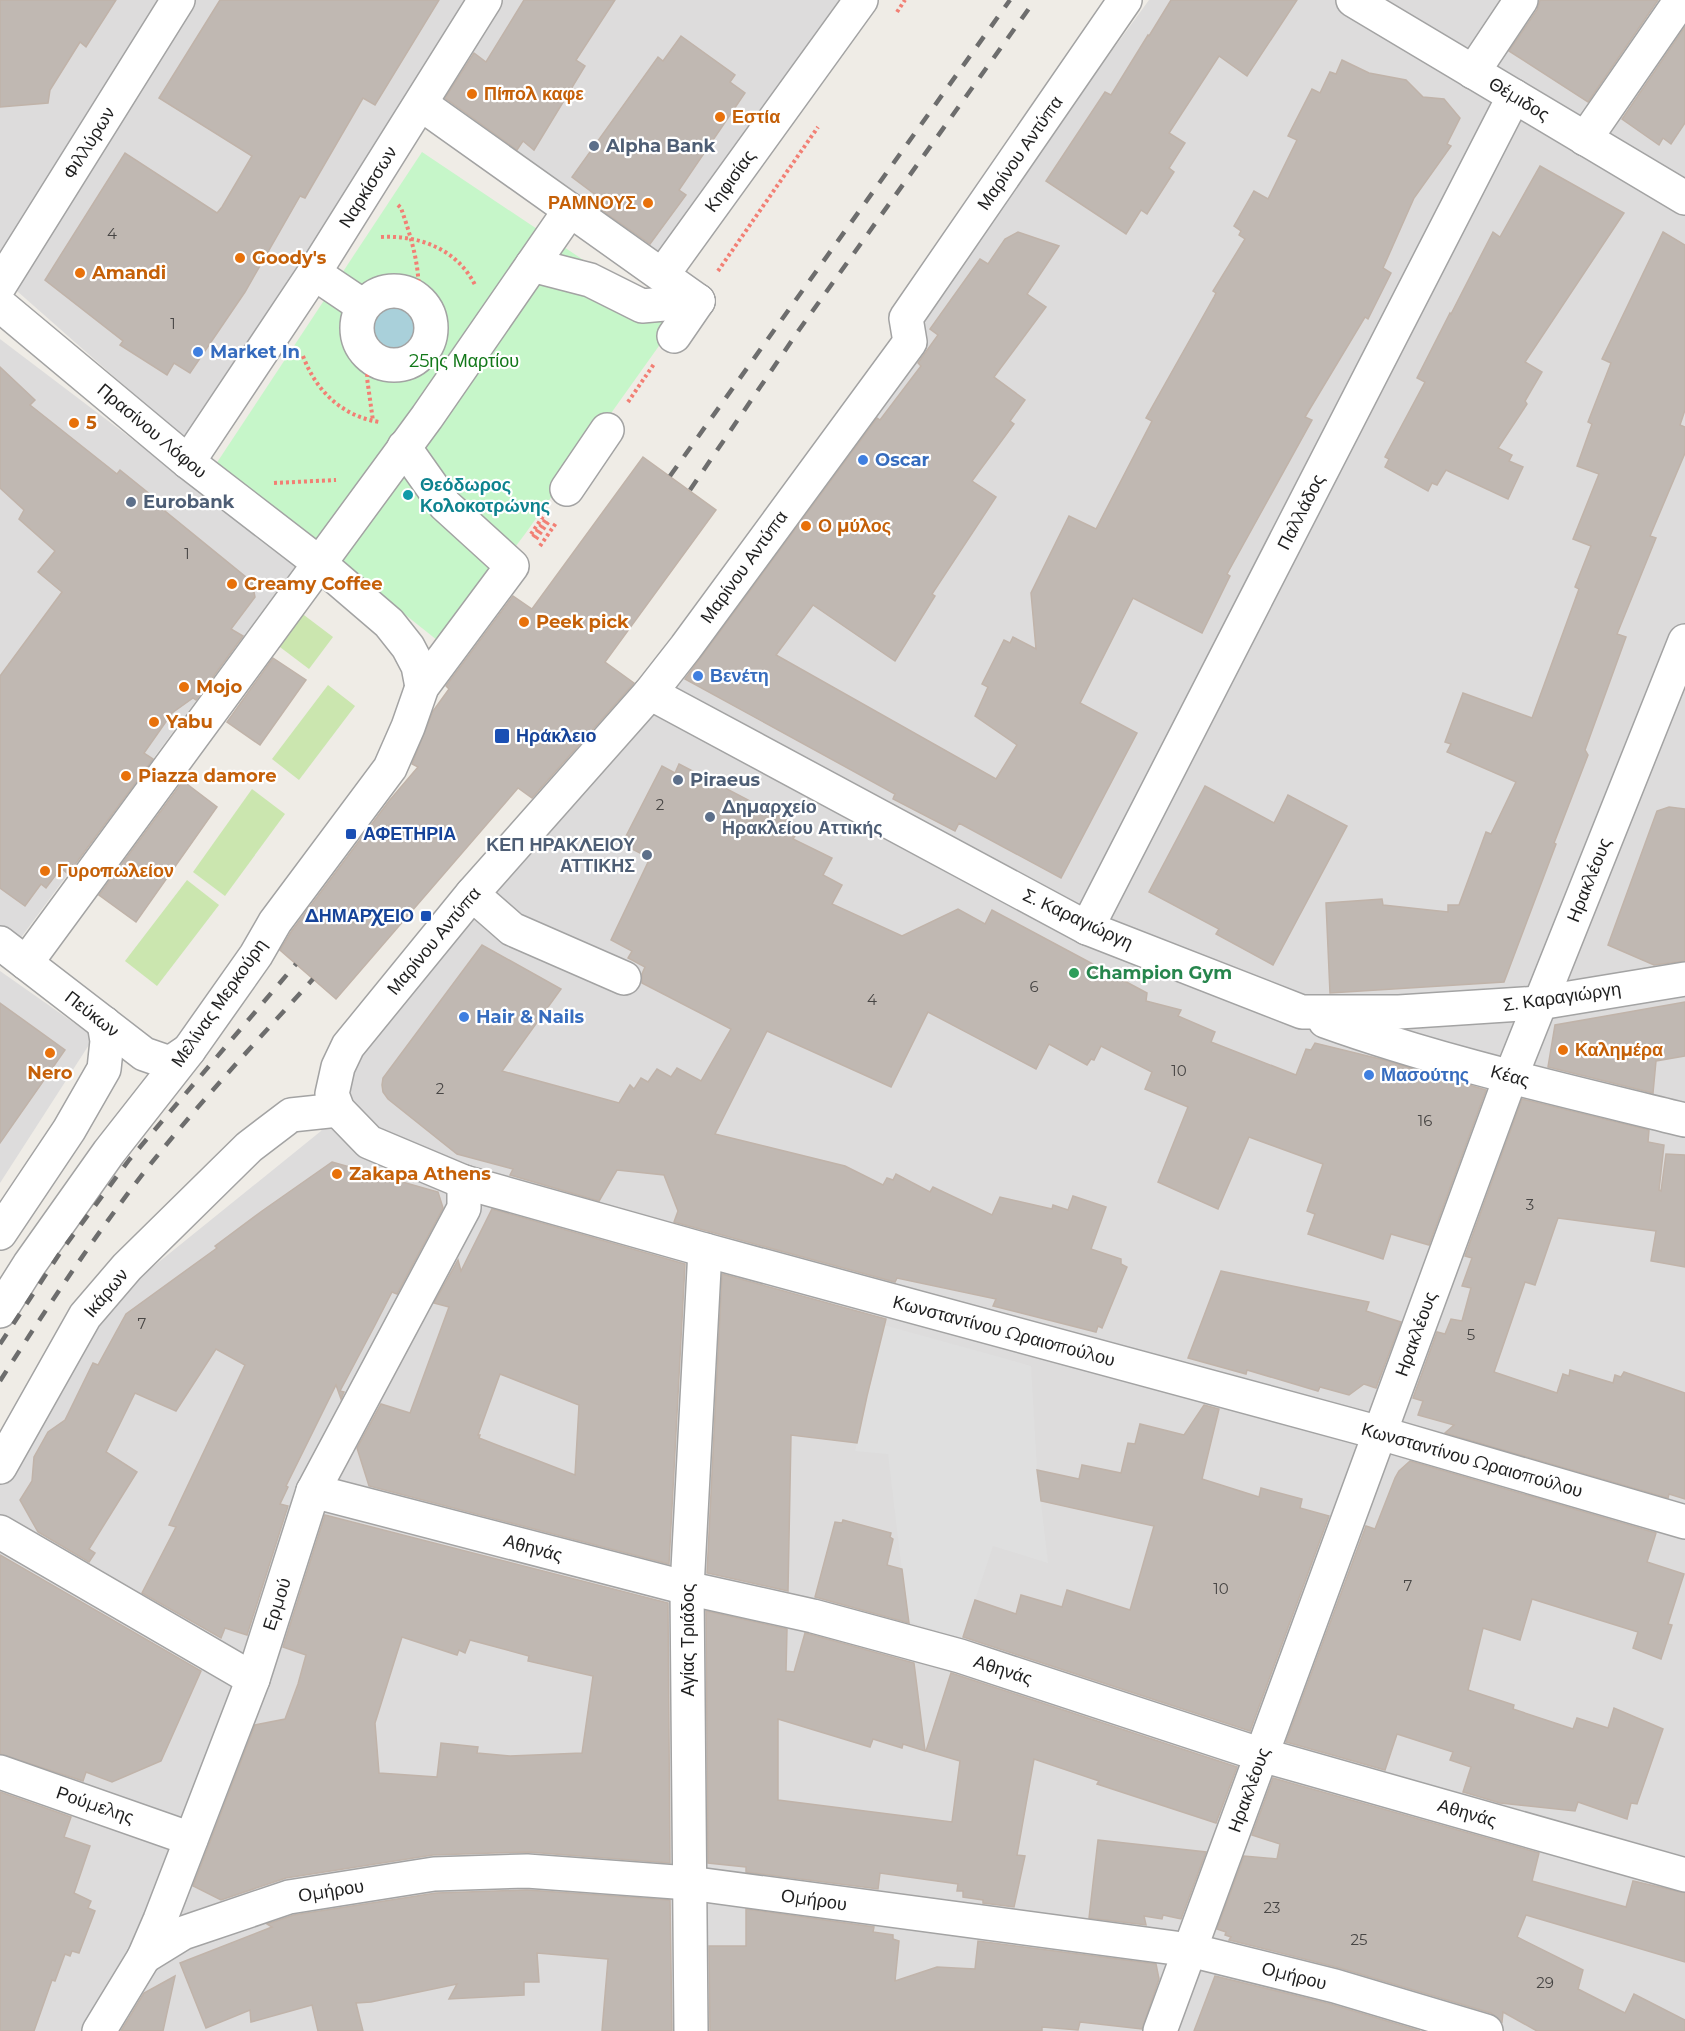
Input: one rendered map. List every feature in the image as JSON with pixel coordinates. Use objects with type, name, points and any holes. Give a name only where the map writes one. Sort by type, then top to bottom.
[{"type":"street","name":"Φιλλύρων","points":[[0,285],[178,0]]},
{"type":"street","name":"Ναρκίσσων","points":[[188,462],[314,273],[485,0]]},
{"type":"street","name":"Κηφισίας","points":[[663,274],[861,0]]},
{"type":"street","name":"Μαρίνου Αντύπα","points":[[338,1110],[332,1094],[338,1067],[348,1046],[472,894],[650,693],[678,641],[910,342],[906,318],[1125,0]]},
{"type":"street","name":"Θέμιδος","points":[[1353,0],[1685,198]]},
{"type":"street","points":[[1473,72],[1521,0]]},
{"type":"street","points":[[1585,139],[1682,0]]},
{"type":"street","name":"Παλλάδος","points":[[1087,928],[1514,96]]},
{"type":"street","points":[[421,104],[698,301]]},
{"type":"street","points":[[26,963],[427,417],[570,210]]},
{"type":"street","points":[[532,265],[590,280],[642,306],[698,301]]},
{"type":"street","points":[[314,273],[363,306]]},
{"type":"street","points":[[395,290],[412,294],[418,299],[426,306],[432,323],[430,341],[420,357],[404,365],[385,364],[369,356],[358,341],[357,322],[363,306],[377,294],[395,290]]},
{"type":"street","points":[[674,336],[698,301]]},
{"type":"street","name":"Πρασίνου Λόφου","points":[[0,305],[188,462],[319,563],[389,623],[408,647],[418,666],[422,687]]},
{"type":"street","points":[[423,352],[456,374]]},
{"type":"street","points":[[559,497],[607,430]]},
{"type":"street","points":[[707,592],[811,454]]},
{"type":"street","points":[[392,464],[518,558]]},
{"type":"street","name":"Μελίνας Μερκούρη","points":[[0,1311],[29,1265],[109,1152],[189,1050],[256,955],[275,922],[390,768],[422,687],[518,558]]},
{"type":"street","name":"Ηρακλέους","points":[[1160,2031],[1511,1076],[1685,641]]},
{"type":"street","name":"Σ. Καραγιώργη","points":[[650,693],[1087,928],[1302,1012],[1399,1012],[1539,1003],[1685,979]]},
{"type":"street","points":[[472,894],[512,929],[624,978]]},
{"type":"street","name":"Πεύκων","points":[[0,943],[144,1054],[170,1063],[189,1050]]},
{"type":"street","name":"Κέας","points":[[1302,1012],[1385,1042],[1685,1120]]},
{"type":"street","points":[[0,1233],[69,1130],[104,1069],[107,1041],[104,1023]]},
{"type":"street","name":"Ικάρων","points":[[0,1467],[85,1316],[127,1267],[249,1147],[291,1115],[338,1110]]},
{"type":"street","name":"Κωνσταντίνου Ωραιοπούλου","points":[[338,1110],[369,1142],[464,1182],[705,1250],[1380,1433],[1685,1522]]},
{"type":"street","name":"Ερμού","points":[[99,2031],[144,1957],[191,1839],[253,1679],[313,1491],[464,1208],[464,1182]]},
{"type":"street","name":"Αγίας Τριάδος","points":[[691,2031],[687,1588],[705,1250]]},
{"type":"street","name":"Αθηνάς","points":[[313,1491],[687,1588],[813,1616],[960,1656],[1262,1755],[1685,1875]]},
{"type":"street","points":[[0,1532],[253,1679]]},
{"type":"street","name":"Ρούμελης","points":[[0,1772],[191,1839]]},
{"type":"street","name":"Ομήρου","points":[[144,1957],[183,1933],[289,1897],[434,1874],[527,1870],[689,1883],[1190,1950],[1335,1986],[1486,2031]]},
{"type":"path","points":[[892,19],[905,0]]},
{"type":"path","points":[[698,301],[818,126]]},
{"type":"path","points":[[372,180],[401,208],[411,237],[420,282],[418,299]]},
{"type":"path","points":[[376,237],[411,237],[441,249],[459,263],[473,281],[483,301],[487,330]]},
{"type":"path","points":[[607,430],[674,336]]},
{"type":"path","points":[[301,349],[312,378],[326,396],[344,410],[365,420],[387,423],[410,422],[427,417]]},
{"type":"path","points":[[238,501],[274,483],[392,464],[373,421],[367,378],[369,356]]},
{"type":"path","points":[[518,558],[559,497]]},
{"type":"path","points":[[518,558],[559,497]]},
{"type":"path","points":[[518,558],[552,517]]},
{"type":"shaded area","points":[[0,0],[843,0],[658,262],[410,90],[188,442],[0,276]]},
{"type":"shaded area","points":[[1149,0],[1685,0],[1685,2031],[0,2031],[0,1480],[92,1316],[321,1131],[357,1049],[664,664]]},
{"type":"shaded area","points":[[0,339],[297,564],[0,966]]},
{"type":"shaded area","points":[[0,971],[94,1037],[0,1183]]},
{"type":"shaded area","points":[[884,1325],[1031,1366],[1037,1469],[1048,1563],[993,1546],[962,1639],[908,1621],[888,1454],[855,1451]]},
{"type":"green space","name":"25ης Μαρτίου","points":[[422,152],[676,322],[525,534],[442,644],[216,464]]},
{"type":"green space","points":[[296,609],[333,637],[309,669],[272,641]]},
{"type":"green space","points":[[328,685],[355,706],[299,780],[272,759]]},
{"type":"green space","points":[[252,789],[285,814],[225,896],[193,872]]},
{"type":"green space","points":[[187,880],[219,905],[157,986],[125,961]]},
{"type":"water","points":[[393,306],[409,313],[416,329],[409,345],[393,352],[377,345],[370,329],[377,313]]},
{"type":"building","points":[[0,0],[116,0],[86,47],[80,42],[50,90],[48,103],[0,107]]},
{"type":"building","points":[[220,0],[439,0],[375,105],[363,98],[305,198],[300,196],[245,292],[190,373],[174,363],[167,375],[120,345],[123,341],[45,280],[125,153],[217,213],[222,207],[252,156],[159,98]]},
{"type":"building","points":[[524,0],[615,0],[576,60],[585,66],[534,150],[523,141],[517,150],[445,98],[474,53],[486,62]]},
{"type":"building","points":[[1171,0],[1297,0],[1247,76],[1219,56],[1169,133],[1185,143],[1169,168],[1174,172],[1147,214],[1141,210],[1126,234],[1046,181],[1105,92],[1111,95]]},
{"type":"building","points":[[1540,0],[1658,0],[1588,102],[1509,51],[1537,10]]},
{"type":"building","points":[[1685,27],[1685,123],[1671,144],[1663,138],[1659,145],[1622,119]]},
{"type":"building","points":[[681,36],[735,75],[730,82],[745,93],[679,190],[686,195],[650,244],[596,206],[601,199],[572,177],[658,57],[663,61]]},
{"type":"building","points":[[1342,60],[1369,73],[1406,80],[1423,97],[1444,99],[1460,118],[1447,144],[1451,146],[1414,198],[1383,268],[1391,273],[1368,319],[1365,317],[1305,417],[1312,420],[1227,574],[1230,576],[1202,633],[1133,598],[1080,703],[1137,733],[1061,878],[959,823],[955,831],[893,799],[895,794],[685,679],[877,418],[880,420],[921,366],[918,363],[938,335],[930,329],[980,259],[988,264],[1005,239],[1018,232],[1059,246],[1027,294],[1046,307],[994,377],[1025,400],[1010,421],[1014,424],[972,481],[996,497],[932,594],[935,596],[895,661],[813,605],[776,655],[996,779],[1017,745],[975,716],[988,687],[982,684],[1004,640],[1010,643],[1013,637],[1036,649],[1031,593],[1069,516],[1096,529],[1152,421],[1146,418],[1214,297],[1216,293],[1213,291],[1245,239],[1239,235],[1241,231],[1234,226],[1254,191],[1268,199],[1297,140],[1288,136],[1312,89],[1320,93],[1330,72],[1336,74]]},
{"type":"building","points":[[1540,166],[1624,213],[1525,362],[1542,372],[1525,401],[1527,404],[1498,448],[1512,455],[1509,461],[1523,467],[1508,499],[1446,470],[1437,485],[1432,483],[1428,491],[1385,467],[1389,459],[1385,457],[1425,382],[1417,378],[1493,232],[1500,237]]},
{"type":"building","points":[[1663,232],[1685,245],[1685,410],[1680,425],[1685,427],[1685,453],[1650,536],[1656,538],[1617,634],[1626,637],[1585,750],[1588,755],[1504,982],[1330,993],[1326,903],[1382,899],[1383,905],[1448,912],[1448,905],[1459,905],[1486,832],[1491,834],[1516,782],[1447,752],[1451,744],[1445,742],[1463,693],[1532,718],[1579,589],[1575,587],[1591,546],[1573,539],[1599,474],[1577,466],[1592,424],[1588,422],[1611,363],[1602,359]]},
{"type":"building","points":[[0,367],[35,400],[30,405],[117,474],[120,470],[167,508],[165,511],[252,582],[255,597],[231,629],[243,636],[196,700],[193,698],[172,713],[144,753],[153,759],[68,874],[61,868],[46,888],[41,884],[25,906],[0,888],[0,676],[62,592],[38,572],[55,551],[19,519],[24,510],[0,488]]},
{"type":"building","points":[[643,457],[716,510],[605,662],[634,683],[532,798],[518,788],[336,999],[280,950],[389,801],[418,767],[412,764],[433,711],[449,689],[446,686],[513,596],[532,609]]},
{"type":"building","points":[[273,658],[306,680],[260,745],[227,722]]},
{"type":"building","points":[[679,764],[800,827],[793,839],[832,858],[823,875],[842,885],[832,904],[902,936],[958,909],[985,924],[992,910],[1147,993],[1146,1001],[1181,1010],[1178,1016],[1215,1032],[1211,1042],[1296,1075],[1306,1049],[1311,1050],[1315,1043],[1486,1090],[1429,1245],[1391,1234],[1383,1259],[1308,1234],[1315,1214],[1307,1211],[1323,1164],[1249,1137],[1218,1209],[1158,1182],[1188,1107],[1145,1089],[1152,1072],[1101,1046],[1094,1060],[1091,1059],[1087,1065],[1049,1044],[1036,1069],[928,1012],[891,1087],[767,1031],[715,1134],[845,1166],[883,1185],[887,1178],[893,1180],[896,1174],[930,1192],[933,1187],[992,1215],[1000,1197],[1052,1209],[1053,1205],[1068,1210],[1073,1196],[1106,1207],[1091,1249],[1121,1259],[1121,1264],[1127,1267],[1102,1328],[1098,1326],[1096,1332],[993,1306],[996,1299],[897,1278],[895,1282],[674,1222],[678,1211],[664,1175],[617,1170],[599,1201],[510,1175],[513,1169],[457,1154],[388,1099],[383,1092],[382,1085],[383,1078],[482,945],[561,989],[502,1071],[619,1103],[630,1085],[634,1089],[641,1078],[648,1082],[657,1069],[671,1077],[677,1068],[701,1081],[731,1029],[642,983],[645,967],[628,958],[632,951],[611,940],[650,858],[622,844],[662,766],[675,773]]},
{"type":"building","points":[[183,781],[217,807],[136,922],[99,895]]},
{"type":"building","points":[[1205,786],[1274,823],[1288,795],[1347,826],[1273,965],[1216,934],[1219,929],[1149,892]]},
{"type":"building","points":[[1669,807],[1685,809],[1685,961],[1654,965],[1608,945],[1657,811]]},
{"type":"building","points":[[1685,1002],[1685,1056],[1656,1061],[1653,1093],[1548,1067],[1555,1025]]},
{"type":"building","points":[[0,1003],[65,1050],[0,1143]]},
{"type":"building","points":[[1522,1099],[1649,1130],[1648,1142],[1664,1145],[1659,1190],[1661,1191],[1666,1154],[1685,1155],[1685,1267],[1651,1261],[1656,1231],[1558,1218],[1535,1285],[1525,1282],[1494,1372],[1557,1393],[1563,1374],[1569,1376],[1570,1370],[1613,1383],[1615,1375],[1621,1377],[1624,1372],[1685,1393],[1685,1499],[1669,1494],[1668,1498],[1445,1433],[1454,1425],[1418,1415],[1423,1401],[1413,1398],[1437,1332],[1445,1334],[1451,1319],[1462,1321],[1471,1288],[1462,1286],[1472,1258],[1465,1256]]},
{"type":"building","points":[[332,1162],[438,1192],[443,1208],[397,1294],[392,1292],[340,1391],[344,1392],[341,1399],[336,1385],[286,1486],[288,1487],[280,1504],[288,1506],[247,1635],[225,1628],[221,1638],[142,1593],[176,1527],[169,1525],[245,1365],[216,1349],[176,1411],[135,1393],[106,1452],[137,1472],[89,1549],[95,1553],[89,1562],[38,1532],[20,1500],[32,1481],[34,1457],[48,1432],[65,1420],[93,1363],[98,1365],[126,1314],[217,1248],[215,1246],[262,1211]]},
{"type":"building","points":[[492,1209],[685,1264],[669,1564],[369,1486],[357,1448],[381,1404],[410,1413],[449,1307],[434,1303],[458,1260],[461,1271]],"holes":[[[500,1374],[579,1405],[575,1475],[479,1438],[480,1435],[478,1435]]]},
{"type":"building","points":[[1221,1271],[1369,1302],[1366,1311],[1401,1322],[1376,1388],[1364,1384],[1349,1395],[1320,1387],[1318,1391],[1247,1370],[1246,1374],[1188,1358]]},
{"type":"building","points":[[722,1274],[886,1319],[857,1443],[791,1435],[788,1591],[707,1573]]},
{"type":"building","points":[[1204,1405],[1219,1409],[1202,1479],[1259,1497],[1261,1488],[1302,1499],[1300,1508],[1329,1516],[1250,1731],[963,1637],[975,1600],[1016,1614],[1021,1595],[1062,1607],[1067,1590],[1130,1610],[1154,1526],[1041,1501],[1037,1470],[1079,1479],[1082,1465],[1121,1473],[1128,1443],[1135,1444],[1140,1424],[1184,1435]]},
{"type":"building","points":[[1410,1461],[1656,1533],[1647,1562],[1684,1574],[1668,1624],[1672,1625],[1661,1659],[1633,1648],[1638,1632],[1532,1599],[1520,1640],[1483,1628],[1468,1690],[1514,1705],[1513,1709],[1573,1729],[1577,1718],[1608,1728],[1614,1708],[1663,1729],[1637,1804],[1631,1803],[1627,1819],[1578,1802],[1575,1811],[1500,1803],[1463,1792],[1471,1767],[1450,1760],[1453,1752],[1397,1734],[1385,1770],[1286,1742],[1366,1526],[1375,1529],[1395,1478]]},
{"type":"building","points":[[325,1515],[668,1603],[670,1863],[528,1852],[433,1855],[286,1878],[221,1900],[193,1886],[255,1725],[285,1719],[306,1655],[283,1647]],"holes":[[[402,1637],[457,1655],[459,1650],[465,1653],[470,1640],[529,1656],[528,1661],[593,1676],[582,1753],[510,1756],[477,1753],[478,1747],[441,1743],[437,1777],[379,1773],[375,1723]]]},
{"type":"building","points":[[843,1520],[891,1533],[890,1537],[893,1539],[887,1565],[902,1569],[909,1623],[815,1597],[835,1522],[842,1523]]},
{"type":"building","points":[[0,1555],[201,1671],[161,1761],[112,1782],[86,1772],[83,1781],[0,1754]]},
{"type":"building","points":[[706,1611],[787,1629],[786,1671],[794,1672],[805,1633],[914,1663],[925,1751],[903,1744],[902,1748],[873,1739],[870,1747],[778,1719],[778,1800],[952,1822],[960,1761],[926,1751],[951,1673],[1237,1767],[1216,1823],[1097,1784],[1099,1781],[1034,1759],[1017,1855],[1025,1856],[1014,1907],[983,1903],[983,1900],[963,1897],[963,1891],[957,1891],[958,1884],[880,1873],[878,1889],[746,1872],[746,1867],[708,1863]]},
{"type":"building","points":[[1273,1778],[1539,1853],[1532,1881],[1626,1907],[1633,1881],[1685,1893],[1685,1962],[1526,1915],[1517,1937],[1583,1970],[1578,1989],[1625,2013],[1634,1994],[1685,2020],[1685,2031],[1537,2031],[1503,2012],[1502,2022],[1491,2013],[1340,1968],[1229,1940],[1231,1937],[1225,1935],[1226,1932],[1217,1929],[1244,1856],[1277,1859],[1280,1844],[1252,1835]]},
{"type":"building","points":[[0,1792],[71,1817],[64,1837],[90,1846],[74,1893],[91,1901],[88,1908],[95,1911],[79,1953],[72,1951],[70,1956],[65,1954],[55,1981],[52,1980],[34,2031],[0,2031]]},
{"type":"building","points":[[1098,1840],[1206,1852],[1181,1919],[1163,1915],[1162,1919],[1144,1916],[1146,1925],[1089,1918]]},
{"type":"building","points":[[527,1890],[670,1900],[672,2031],[602,2031],[608,1959],[537,1953],[539,1982],[524,1982],[524,1995],[449,1999],[457,1984],[356,2003],[363,2031],[318,2031],[312,2005],[251,2022],[250,2010],[206,2028],[180,1963],[272,1927],[267,1924],[294,1915],[436,1893]]},
{"type":"building","points":[[746,1909],[874,1927],[873,1932],[893,1935],[893,1939],[899,1941],[895,1981],[937,1967],[975,1969],[978,1941],[1156,1964],[1159,1979],[1142,2029],[1080,2022],[1078,2030],[1042,2027],[1042,2031],[710,2031],[709,1946],[746,1946]]},
{"type":"building","points":[[175,1976],[163,2031],[121,2031],[144,1993]]},
{"type":"building","points":[[1215,1976],[1330,2004],[1420,2031],[1194,2031]]},
{"type":"railway","points":[[670,476],[1010,0]]},
{"type":"railway","points":[[690,490],[799,330],[1035,0]]},
{"type":"railway","points":[[0,1344],[62,1250],[129,1160],[296,964]]},
{"type":"railway","points":[[0,1381],[70,1274],[145,1171],[206,1097],[313,979]]},
{"type":"place","name":"Πίπολ καφε","points":[[472,94]]},
{"type":"place","name":"Εστία","points":[[720,117]]},
{"type":"place","name":"Alpha Bank","points":[[594,146]]},
{"type":"place","name":"ΡΑΜΝΟΥΣ","points":[[648,203]]},
{"type":"place","name":"Goody's","points":[[240,258]]},
{"type":"place","name":"Amandi","points":[[80,273]]},
{"type":"place","name":"Market In","points":[[198,352]]},
{"type":"place","name":"5","points":[[74,423]]},
{"type":"place","name":"Oscar","points":[[863,460]]},
{"type":"place","name":"Θεόδωρος Κολοκοτρώνης","points":[[408,495]]},
{"type":"place","name":"Eurobank","points":[[131,502]]},
{"type":"place","name":"Ο μύλος","points":[[806,526]]},
{"type":"place","name":"Creamy Coffee","points":[[232,584]]},
{"type":"place","name":"Peek pick","points":[[524,622]]},
{"type":"place","name":"Βενέτη","points":[[698,676]]},
{"type":"place","name":"Mojo","points":[[184,687]]},
{"type":"place","name":"Yabu","points":[[154,722]]},
{"type":"place","name":"Ηράκλειο","points":[[502,736]]},
{"type":"place","name":"Piazza damore","points":[[126,776]]},
{"type":"place","name":"Piraeus","points":[[678,780]]},
{"type":"place","name":"Δημαρχείο Ηρακλείου Αττικής","points":[[710,817]]},
{"type":"place","name":"ΑΦΕΤΗΡΙΑ","points":[[351,834]]},
{"type":"place","name":"ΚΕΠ ΗΡΑΚΛΕΙΟΥ ΑΤΤΙΚΗΣ","points":[[647,855]]},
{"type":"place","name":"Γυροπωλείον","points":[[45,871]]},
{"type":"place","name":"ΔΗΜΑΡΧΕΙΟ","points":[[426,916]]},
{"type":"place","name":"Champion Gym","points":[[1074,973]]},
{"type":"place","name":"Hair & Nails","points":[[464,1017]]},
{"type":"place","name":"Καλημέρα","points":[[1563,1050]]},
{"type":"place","name":"Nero","points":[[50,1053]]},
{"type":"place","name":"Μασούτης","points":[[1369,1075]]},
{"type":"place","name":"Zakapa Athens","points":[[337,1174]]}]
